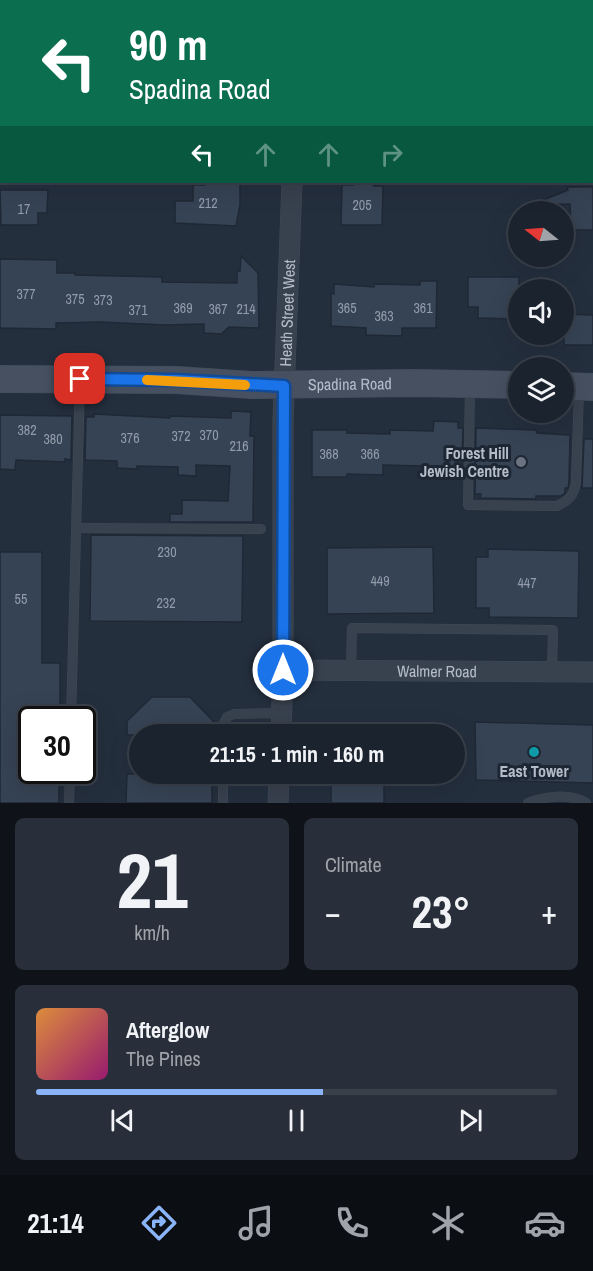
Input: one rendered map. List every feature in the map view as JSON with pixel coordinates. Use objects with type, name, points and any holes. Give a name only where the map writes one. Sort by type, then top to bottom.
[{"type":"street","name":"Heath Street West","points":[[282,724],[284,386],[292,183]]},
{"type":"street","name":"Spadina Road","points":[[0,379],[176,380],[284,386],[415,383],[508,386]]},
{"type":"street","name":"Walmer Road","points":[[283,670],[593,672]]},
{"type":"street","points":[[278,803],[279,784]]},
{"type":"lane","points":[[71,706],[80,379]]},
{"type":"lane","points":[[470,384],[468,505],[557,506],[568,501],[574,493],[576,482],[579,387]]},
{"type":"lane","points":[[76,528],[261,529]]},
{"type":"lane","points":[[351,670],[352,628],[553,630],[552,671]]},
{"type":"lane","points":[[224,724],[227,717],[234,714],[282,713]]},
{"type":"lane","points":[[69,803],[70,784]]},
{"type":"lane","points":[[223,784],[223,803]]},
{"type":"lane","points":[[528,803],[541,798],[575,797],[586,803]]},
{"type":"building","points":[[206,183],[240,183],[240,205],[236,226],[175,223],[175,201],[193,201],[193,185],[205,185]]},
{"type":"building","points":[[370,183],[374,186],[383,186],[382,225],[341,225],[342,185]]},
{"type":"building","points":[[567,187],[593,187],[593,230],[574,230],[574,201],[541,201],[568,190]]},
{"type":"building","points":[[0,190],[48,190],[47,213],[38,213],[38,225],[1,225]]},
{"type":"building","points":[[241,256],[258,273],[259,328],[229,327],[221,334],[204,333],[204,324],[100,322],[56,323],[56,329],[0,328],[0,259],[57,260],[57,273],[75,273],[75,275],[162,277],[162,282],[237,283]]},
{"type":"building","points":[[468,277],[519,277],[519,279],[508,279],[508,319],[478,318],[478,307],[468,307]]},
{"type":"building","points":[[420,281],[437,281],[436,328],[402,328],[402,336],[366,335],[366,328],[331,326],[331,293],[334,294],[334,284],[374,287],[374,284],[420,285]]},
{"type":"building","points":[[574,314],[593,315],[593,345],[574,345]]},
{"type":"building","points":[[231,411],[251,412],[250,436],[254,436],[253,522],[170,522],[170,514],[182,514],[182,500],[228,501],[230,466],[196,465],[196,476],[178,475],[178,467],[117,468],[117,461],[85,460],[86,417],[94,417],[94,414],[231,418]]},
{"type":"building","points":[[0,415],[72,416],[71,460],[65,459],[65,462],[16,460],[15,470],[0,469]]},
{"type":"building","points":[[434,421],[458,422],[458,428],[463,428],[462,467],[383,465],[383,475],[347,474],[347,477],[312,477],[312,430],[390,434],[390,430],[433,431]]},
{"type":"building","points":[[476,428],[536,430],[537,433],[570,435],[569,481],[565,493],[561,496],[536,496],[536,499],[480,498],[481,494],[475,494]]},
{"type":"building","points":[[584,439],[593,439],[593,488],[582,488]]},
{"type":"building","points":[[91,535],[243,536],[242,622],[90,621]]},
{"type":"building","points":[[433,547],[434,613],[327,614],[327,548]]},
{"type":"building","points":[[488,549],[579,551],[578,618],[489,617],[489,608],[476,608],[476,557],[488,557]]},
{"type":"building","points":[[0,552],[42,552],[42,663],[60,663],[60,706],[18,706],[18,784],[59,784],[59,803],[0,803]]},
{"type":"building","points":[[152,697],[190,697],[213,721],[213,724],[129,724],[129,735],[127,735],[127,721]]},
{"type":"building","name":"East Tower","points":[[475,722],[593,725],[593,783],[476,780]]},
{"type":"building","points":[[127,774],[129,774],[129,784],[212,784],[212,803],[126,803]]},
{"type":"building","points":[[331,784],[384,784],[384,803],[331,803]]},
{"type":"slow traffic","points":[[147,380],[245,385]]},
{"type":"place","name":"Forest Hill Jewish Centre","points":[[521,462]]},
{"type":"place","name":"East Tower","points":[[534,752]]},
{"type":"route","points":[[80,379],[176,380],[284,386],[283,670]]}]
